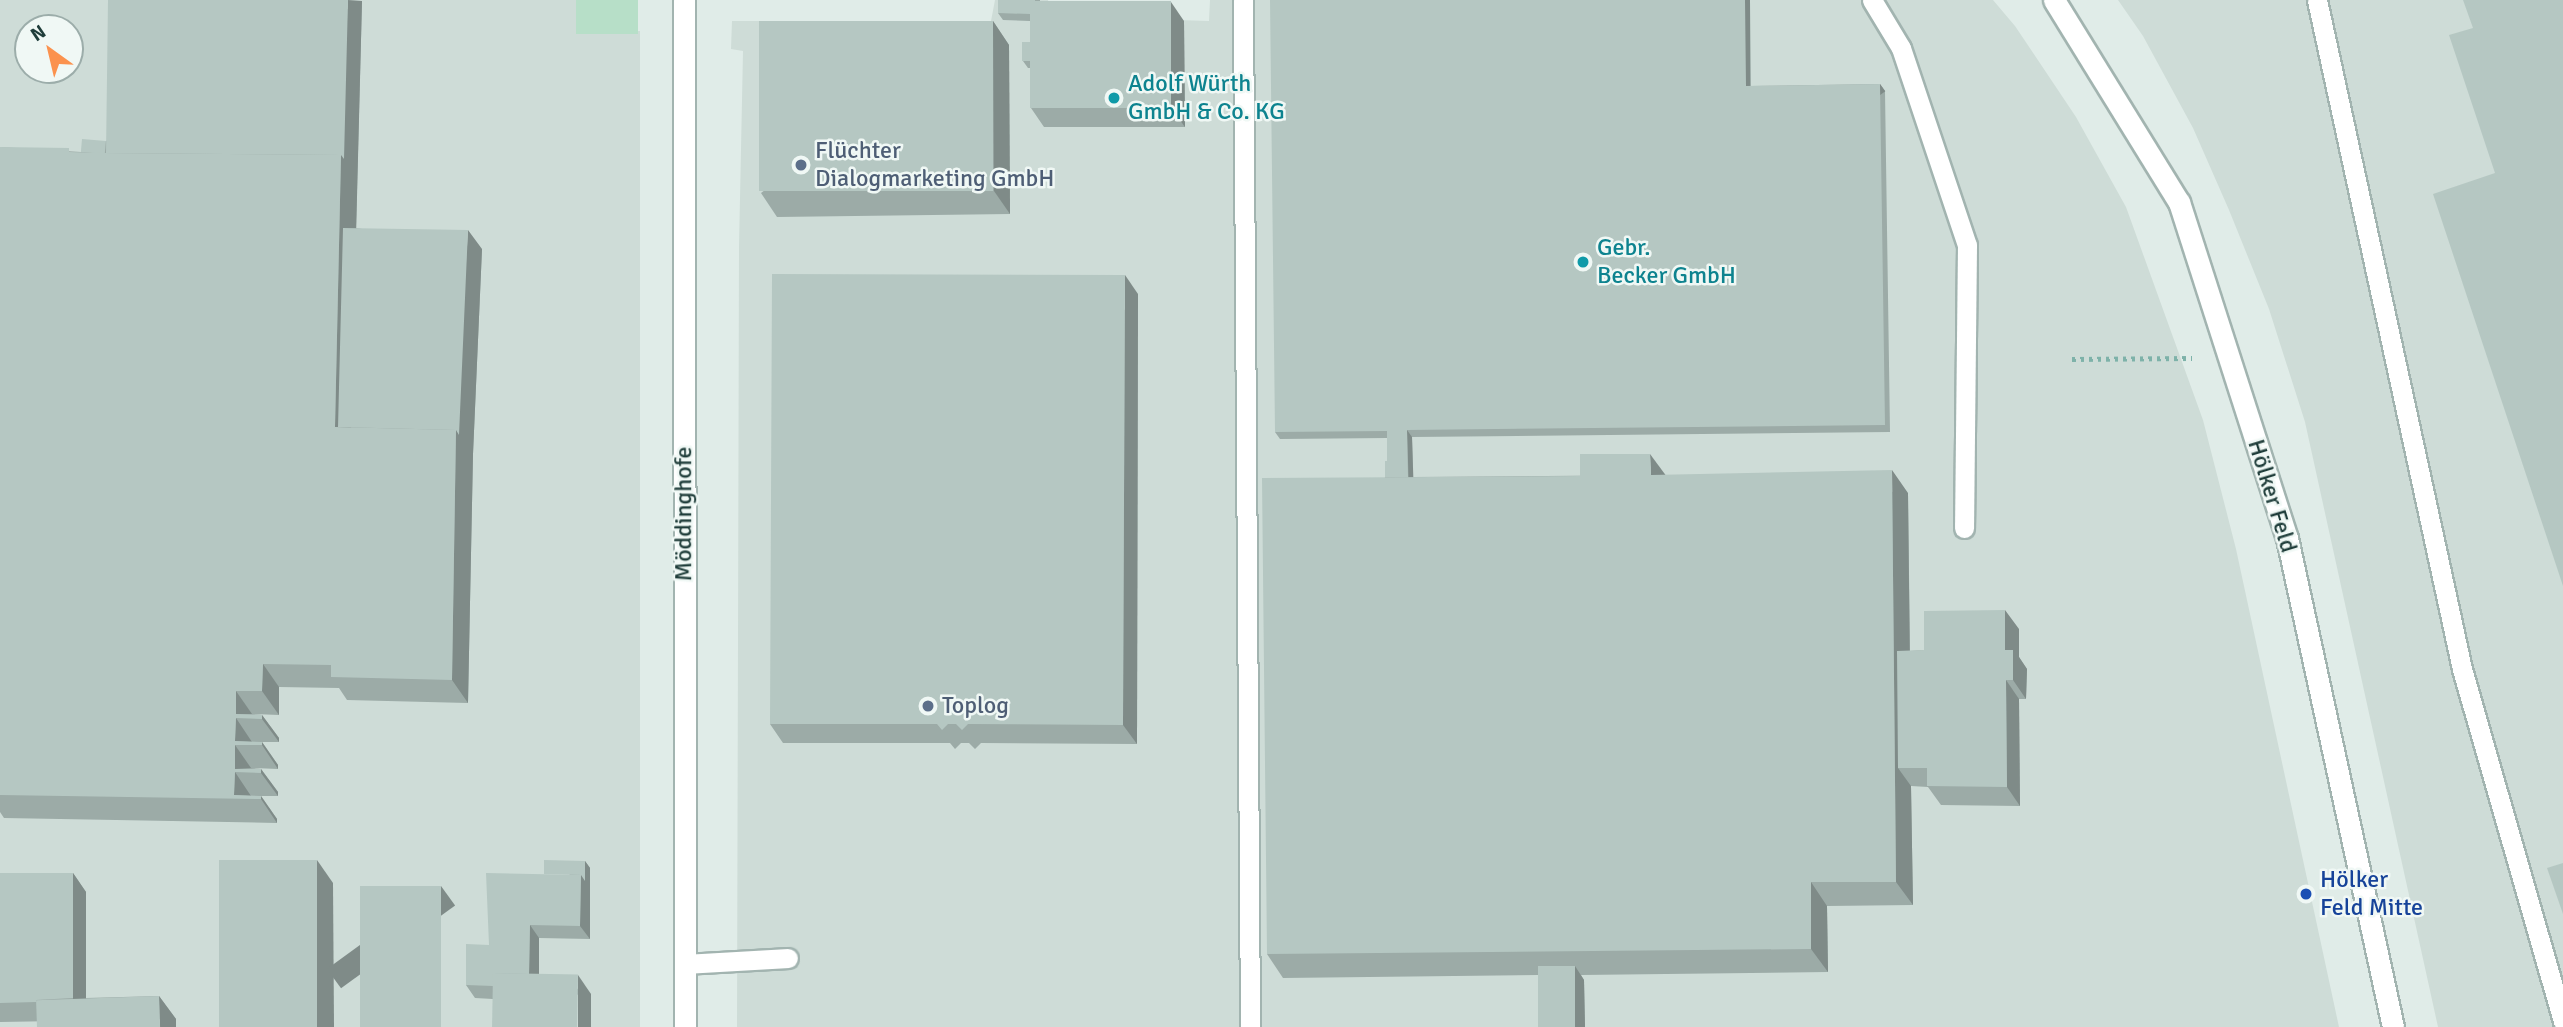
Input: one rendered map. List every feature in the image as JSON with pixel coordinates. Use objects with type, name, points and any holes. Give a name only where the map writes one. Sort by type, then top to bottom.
[{"type":"street","name":"Möddinghofe","points":[[684,0],[685,1027]]},
{"type":"street","name":"Hölker Feld","points":[[2054,0],[2179,202],[2287,538],[2393,1027]]},
{"type":"lane","points":[[1243,0],[1250,1027]]},
{"type":"lane","points":[[1872,0],[1901,48],[1967,245],[1964,528]]},
{"type":"lane","points":[[2317,0],[2462,669],[2563,1023]]},
{"type":"lane","points":[[685,964],[788,958]]},
{"type":"path","points":[[2072,359],[2167,359]]},
{"type":"shaded area","points":[[0,0],[576,0],[576,34],[640,31],[640,1027],[0,1027]]},
{"type":"shaded area","name":"Gebr. Becker GmbH","points":[[995,0],[1048,0],[1051,16],[1209,21],[1210,0],[1993,0],[2015,26],[2076,117],[2126,207],[2203,420],[2236,549],[2339,1027],[737,1027],[739,247],[743,51],[731,49],[732,21],[991,21]]},
{"type":"shaded area","points":[[2118,0],[2563,0],[2563,1027],[2438,1027],[2305,422],[2269,309],[2193,128],[2143,36]]},
{"type":"green space","points":[[576,0],[638,0],[638,34],[576,34]]},
{"type":"building","points":[[108,0],[348,0],[344,159],[341,155],[106,153]]},
{"type":"building","points":[[998,0],[1035,0],[1035,2],[1030,1],[1030,14],[998,13]]},
{"type":"building","name":"Gebr. Becker GmbH","points":[[1270,0],[1745,0],[1746,86],[1880,84],[1885,425],[1407,430],[1408,477],[1385,477],[1387,431],[1275,432]]},
{"type":"building","points":[[2463,0],[2563,0],[2563,586],[2433,194],[2495,173],[2449,35],[2473,28]]},
{"type":"building","name":"Adolf Würth GmbH & Co. KG","points":[[1030,1],[1171,1],[1171,108],[1030,108]]},
{"type":"building","points":[[759,21],[993,21],[993,191],[759,191]]},
{"type":"building","points":[[1022,42],[1030,42],[1030,61],[1022,61]]},
{"type":"building","points":[[82,139],[106,141],[105,154],[81,152]]},
{"type":"building","points":[[0,147],[69,148],[69,152],[103,153],[341,155],[335,427],[456,430],[452,680],[331,677],[331,665],[263,664],[262,691],[236,691],[236,714],[262,715],[262,719],[236,718],[235,741],[262,742],[262,745],[235,745],[235,769],[261,769],[261,773],[235,772],[234,795],[261,796],[261,799],[0,795]]},
{"type":"building","points":[[343,228],[468,230],[459,435],[456,430],[338,427]]},
{"type":"building","points":[[772,274],[1125,275],[1123,725],[968,724],[962,730],[956,724],[948,724],[942,730],[937,724],[770,724]]},
{"type":"building","points":[[1580,454],[1650,454],[1651,475],[1892,470],[1896,882],[1811,882],[1811,949],[1267,954],[1262,478],[1580,476]]},
{"type":"building","points":[[2005,610],[2005,650],[2013,650],[2013,680],[2006,680],[2007,787],[1927,786],[1927,768],[1898,768],[1897,651],[1924,650],[1924,611]]},
{"type":"building","points":[[219,860],[317,860],[317,1027],[219,1027]]},
{"type":"building","points":[[544,860],[585,861],[585,881],[581,875],[544,874]]},
{"type":"building","points":[[2563,863],[2563,914],[2547,868]]},
{"type":"building","points":[[0,873],[73,873],[73,998],[0,1003]]},
{"type":"building","points":[[486,873],[581,875],[580,926],[530,925],[529,974],[493,973],[493,986],[466,985],[466,944],[489,945]]},
{"type":"building","points":[[360,886],[441,886],[441,1027],[360,1027]]},
{"type":"building","points":[[1538,966],[1575,966],[1575,1027],[1538,1027]]},
{"type":"building","points":[[493,973],[578,974],[577,1027],[492,1027]]},
{"type":"building","points":[[159,996],[160,1027],[37,1027],[36,1000]]},
{"type":"place","name":"Adolf Würth GmbH & Co. KG","points":[[1114,98]]},
{"type":"place","name":"Flüchter Dialogmarketing GmbH","points":[[801,165]]},
{"type":"place","name":"Gebr. Becker GmbH","points":[[1583,262]]},
{"type":"place","name":"Toplog","points":[[928,706]]},
{"type":"place","name":"Hölker Feld Mitte","points":[[2306,894]]}]
